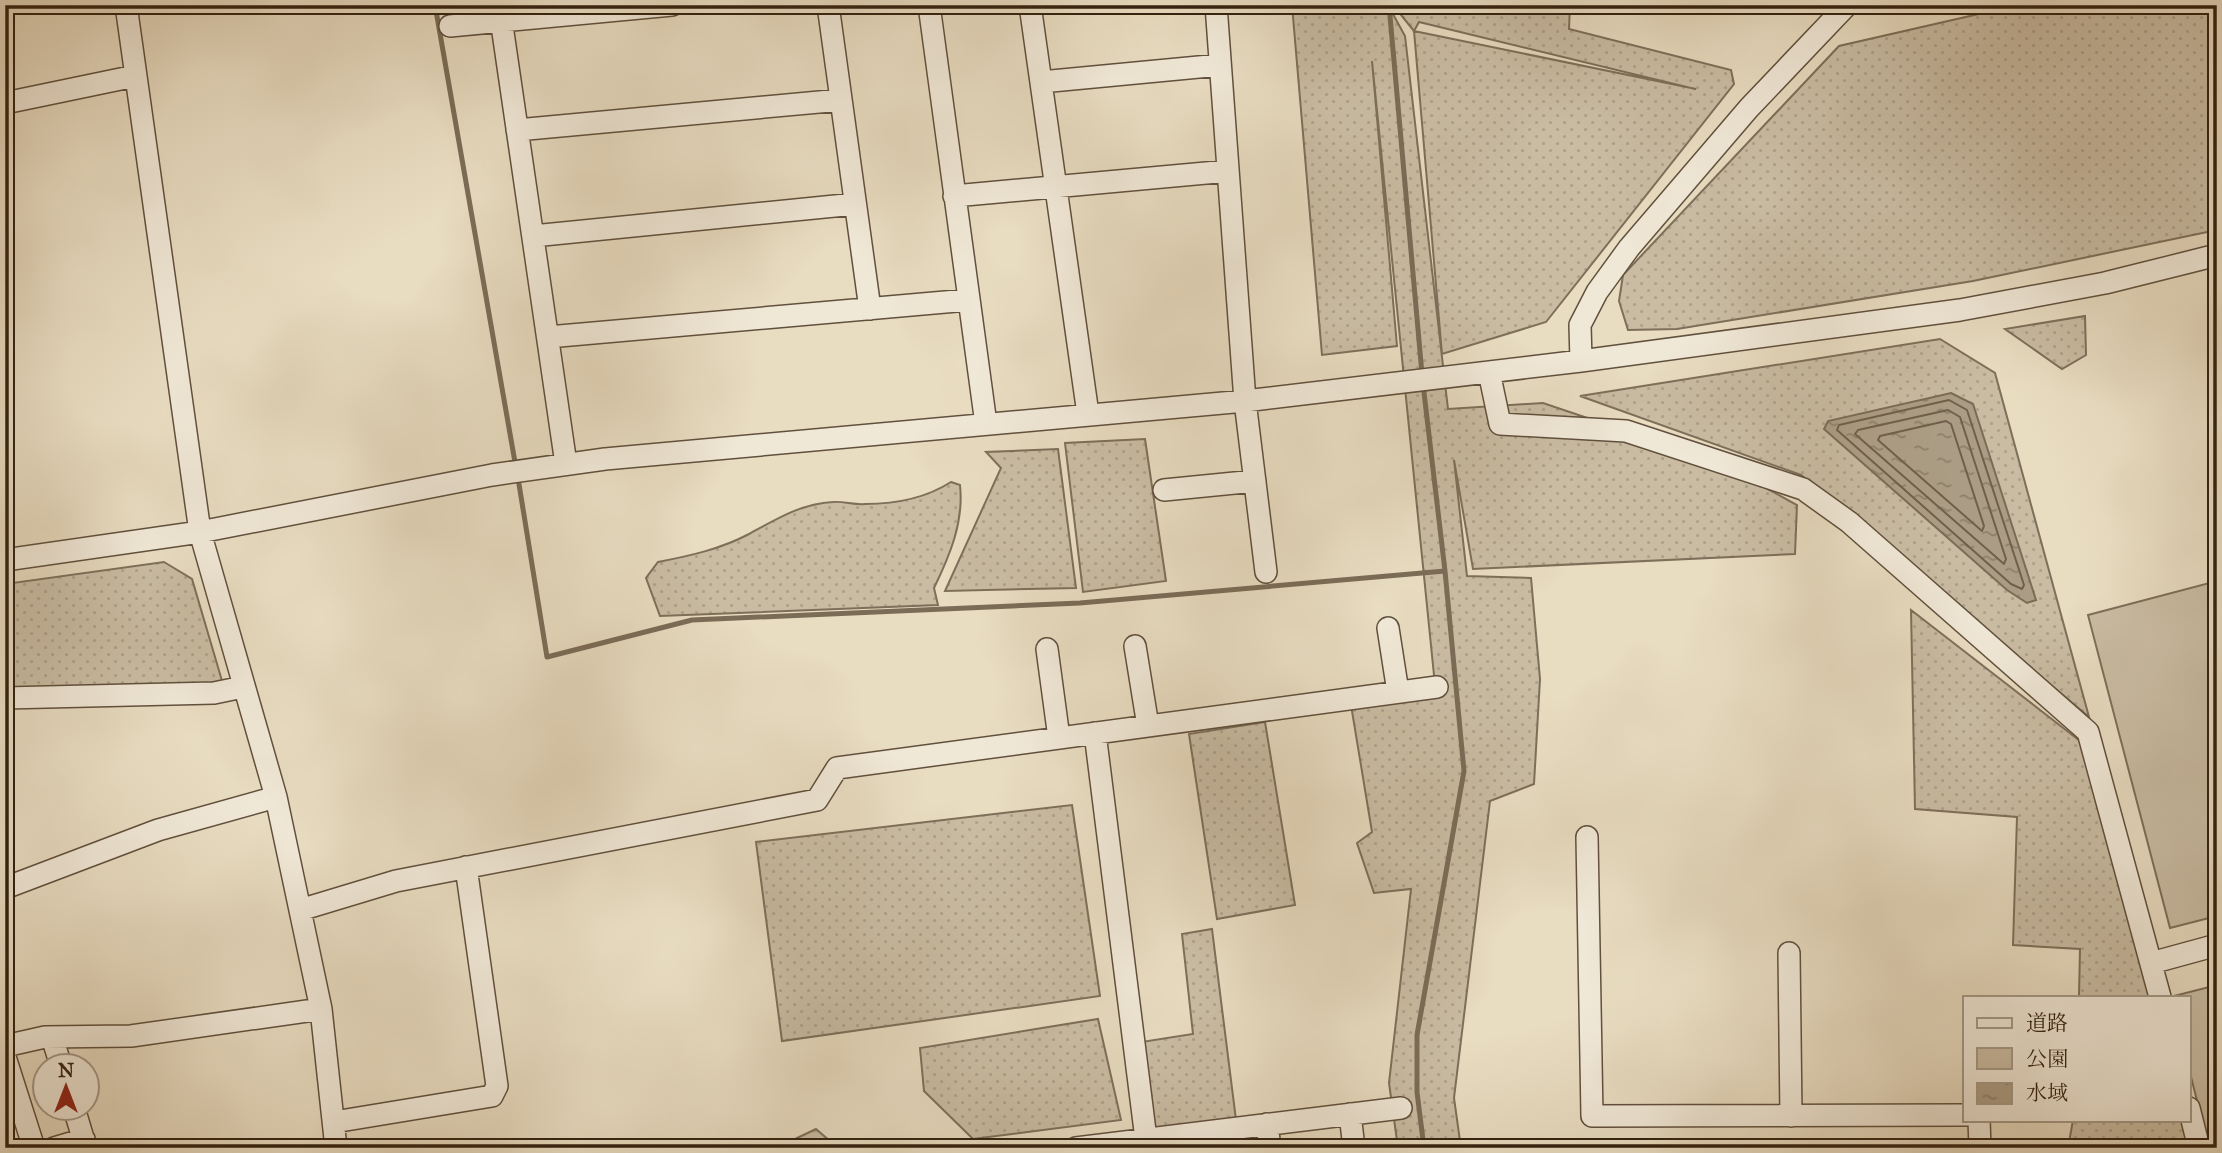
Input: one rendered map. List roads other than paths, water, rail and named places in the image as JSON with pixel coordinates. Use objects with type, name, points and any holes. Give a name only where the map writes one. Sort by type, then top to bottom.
[{"type":"street","points":[[126,5],[200,532],[276,797],[321,1009],[336,1148]]},
{"type":"street","points":[[450,26],[500,13],[672,5]]},
{"type":"street","points":[[828,5],[870,309]]},
{"type":"street","points":[[929,5],[986,424]]},
{"type":"street","points":[[1030,5],[1088,414]]},
{"type":"street","points":[[1216,5],[1245,401],[1266,572]]},
{"type":"street","points":[[1581,361],[1580,325],[1597,292],[1629,248],[1696,168],[1847,5]]},
{"type":"street","points":[[500,13],[566,464]]},
{"type":"street","points":[[1041,82],[1220,65]]},
{"type":"street","points":[[5,103],[135,76]]},
{"type":"street","points":[[517,130],[841,100]]},
{"type":"street","points":[[954,196],[1228,171]]},
{"type":"street","points":[[533,236],[855,204]]},
{"type":"street","points":[[5,560],[200,532],[492,475],[566,464],[1245,401],[1581,361],[1959,310],[2105,283],[2217,255]]},
{"type":"street","points":[[548,337],[968,300]]},
{"type":"street","points":[[1489,372],[1500,424],[1626,431],[1803,489],[1849,522],[2088,732],[2160,996]]},
{"type":"street","points":[[1164,490],[1255,481]]},
{"type":"street","points":[[1388,628],[1398,692]]},
{"type":"street","points":[[1135,646],[1148,726]]},
{"type":"street","points":[[1047,649],[1059,738]]},
{"type":"street","points":[[5,698],[214,694],[243,687]]},
{"type":"street","points":[[300,910],[396,881],[817,800],[837,768],[1437,687]]},
{"type":"street","points":[[1095,733],[1146,1139]]},
{"type":"street","points":[[5,888],[158,830],[276,797]]},
{"type":"street","points":[[1587,837],[1592,1116],[1963,1115]]},
{"type":"street","points":[[334,1122],[492,1096],[496,1086],[466,867]]},
{"type":"street","points":[[2151,963],[2217,945]]},
{"type":"street","points":[[1789,953],[1791,1116]]},
{"type":"street","points":[[5,1046],[52,1037],[131,1036],[321,1009]]},
{"type":"street","points":[[52,1037],[57,1052]]},
{"type":"street","points":[[5,1057],[34,1148]]},
{"type":"street","points":[[1076,1148],[1401,1108]]},
{"type":"street","points":[[2190,1112],[2199,1148]]},
{"type":"street","points":[[1350,1114],[1354,1148]]},
{"type":"street","points":[[54,1148],[85,1144],[78,1122]]},
{"type":"street","points":[[1979,1122],[1980,1148]]},
{"type":"street","points":[[1267,1124],[1270,1148]]},
{"type":"water","points":[[1951,393],[1973,404],[2036,600],[2027,603],[2007,590],[1824,429],[1828,421]]},
{"type":"waterway","points":[[435,5],[516,468]]},
{"type":"waterway","points":[[1389,5],[1422,374]]},
{"type":"waterway","points":[[1423,384],[1445,571],[1464,771],[1417,1035],[1417,1092],[1424,1148]]},
{"type":"waterway","points":[[518,478],[547,657],[692,620],[1080,603],[1445,571]]}]
